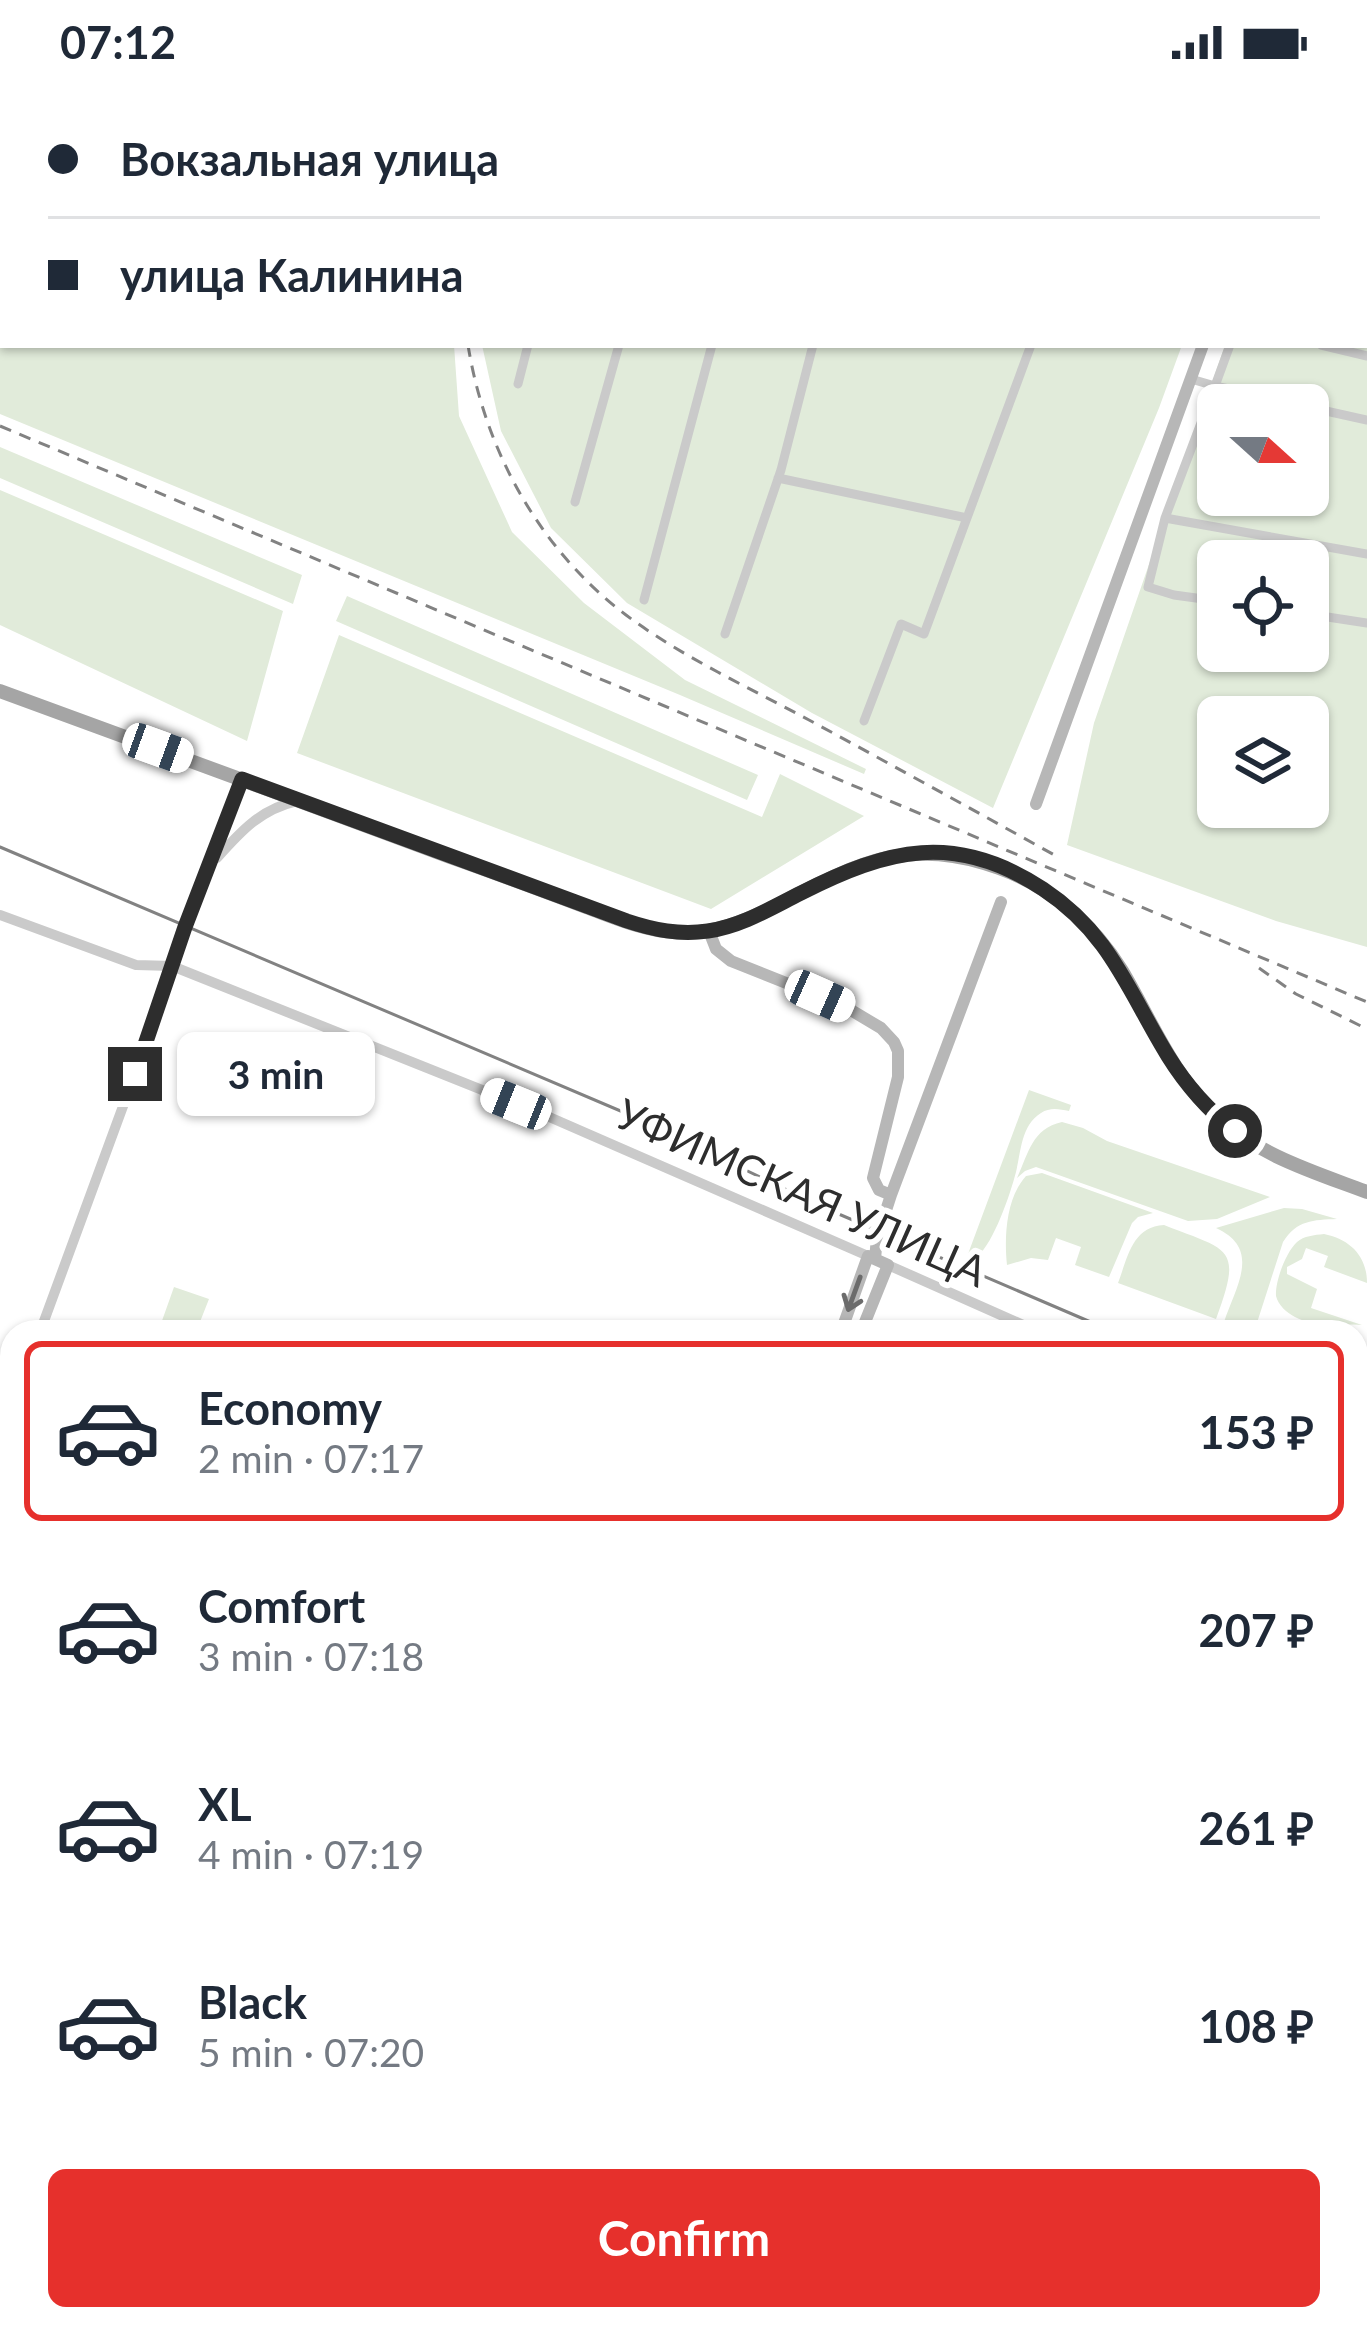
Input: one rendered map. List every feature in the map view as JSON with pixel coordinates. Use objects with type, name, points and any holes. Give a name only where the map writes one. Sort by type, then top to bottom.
[{"type":"main road","points":[[1036,804],[1203,348]]},
{"type":"main road","points":[[0,691],[638,925],[676,933],[710,931],[757,916],[840,874],[900,854],[947,854],[1006,870],[1057,899],[1099,940],[1119,966],[1173,1064],[1216,1116],[1272,1154],[1367,1192]]},
{"type":"main road","points":[[864,1320],[877,1238],[891,1195],[1001,902]]},
{"type":"main road","points":[[710,931],[716,949],[731,961],[844,1006],[890,1035],[898,1051],[898,1077],[873,1178],[879,1190],[891,1195]]},
{"type":"main road","points":[[847,1320],[877,1260]]},
{"type":"street","points":[[518,384],[527,348]]},
{"type":"street","points":[[575,502],[618,348]]},
{"type":"street","points":[[644,600],[711,348]]},
{"type":"street","points":[[724,634],[778,478],[812,348]]},
{"type":"street","points":[[864,721],[902,624],[924,634],[1027,348]]},
{"type":"street","points":[[1216,384],[1230,348]]},
{"type":"street","points":[[1334,348],[1367,356]]},
{"type":"street","points":[[1191,379],[1208,384]]},
{"type":"street","points":[[1329,412],[1367,420]]},
{"type":"street","points":[[1197,434],[1165,518],[1148,587],[1197,598]]},
{"type":"street","points":[[778,478],[967,518]]},
{"type":"street","points":[[1165,518],[1367,554]]},
{"type":"street","points":[[1329,617],[1367,623]]},
{"type":"street","points":[[44,1320],[242,779]]},
{"type":"street","points":[[211,864],[267,810],[298,800]]},
{"type":"street","name":"УФИМСКАЯ УЛИЦА","points":[[0,915],[136,965],[172,966],[547,1116],[1012,1320]]},
{"type":"green space","points":[[0,348],[454,348],[459,416],[512,532],[584,603],[685,680],[866,769],[864,774],[680,695],[0,414]]},
{"type":"green space","points":[[483,348],[1181,348],[993,808],[812,713],[627,603],[551,528],[501,431]]},
{"type":"green space","points":[[1224,348],[1367,348],[1367,947],[1276,921],[1067,845],[1094,723],[1197,426],[1197,516],[1329,516],[1329,384],[1211,384]]},
{"type":"green space","points":[[0,447],[302,575],[293,604],[0,478]]},
{"type":"green space","points":[[0,490],[283,611],[247,741],[0,625]]},
{"type":"green space","points":[[347,596],[758,775],[747,800],[336,621]]},
{"type":"green space","points":[[339,635],[762,817],[780,774],[864,816],[711,909],[297,753]]},
{"type":"green space","points":[[1029,1090],[1071,1105],[1069,1111],[1048,1110],[1029,1124],[995,1230],[977,1257],[968,1254]]},
{"type":"green space","points":[[1062,1122],[1270,1197],[1217,1219],[1188,1221],[1036,1167],[1017,1178],[1038,1136]]},
{"type":"green space","points":[[1042,1173],[1153,1213],[1132,1223],[1109,1277],[1075,1265],[1081,1247],[1056,1238],[1048,1260],[1031,1258],[1007,1265],[1006,1230],[1014,1195],[1026,1176]]},
{"type":"green space","points":[[1284,1208],[1337,1219],[1300,1225],[1288,1235],[1258,1320],[1225,1320],[1239,1282],[1242,1257],[1230,1237],[1216,1228]]},
{"type":"green space","points":[[1164,1225],[1204,1240],[1225,1254],[1229,1277],[1216,1319],[1118,1283],[1138,1237]]},
{"type":"green space","points":[[1324,1234],[1341,1240],[1364,1264],[1367,1283],[1324,1267],[1328,1256],[1306,1248],[1302,1259],[1287,1267],[1287,1274],[1317,1289],[1311,1308],[1347,1320],[1302,1320],[1277,1299],[1285,1260],[1303,1238]]},
{"type":"green space","points":[[174,1287],[209,1299],[201,1320],[162,1320]]},
{"type":"tram line","points":[[0,847],[630,1115],[827,1209],[1086,1320]]},
{"type":"railway","points":[[469,348],[488,423],[521,495],[567,560],[595,589],[692,658],[1058,857]]},
{"type":"railway","points":[[0,426],[1367,1002]]},
{"type":"railway","points":[[1259,968],[1296,994],[1367,1029]]},
{"type":"route","points":[[135,1074],[242,779],[627,921],[676,933],[725,928],[840,874],[900,854],[934,852],[983,862],[1025,878],[1086,925],[1119,966],[1180,1075],[1235,1131]]}]
